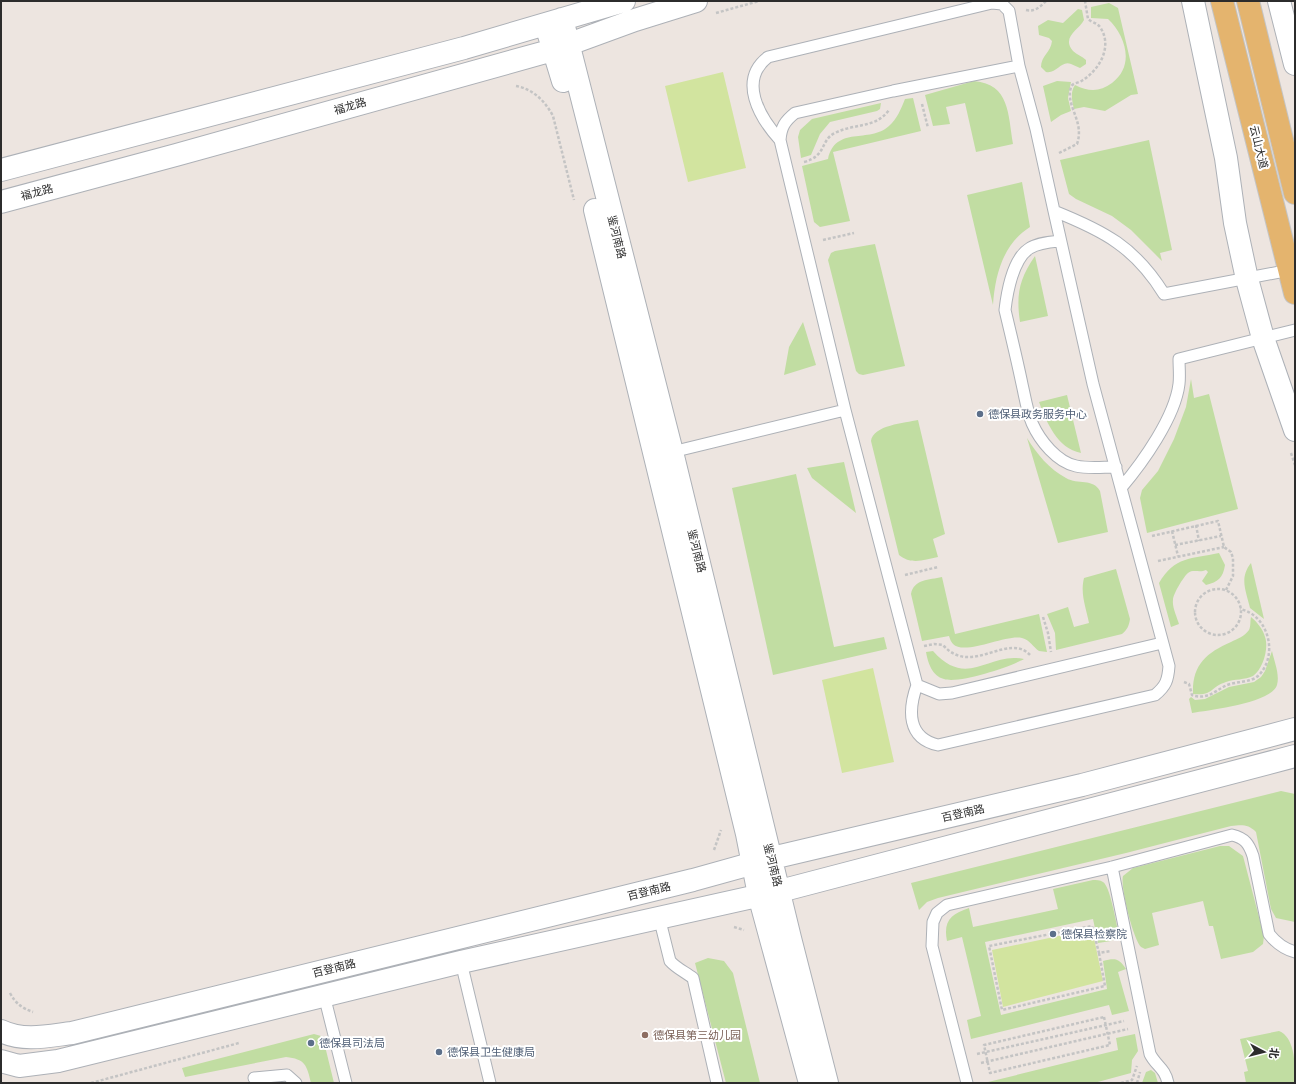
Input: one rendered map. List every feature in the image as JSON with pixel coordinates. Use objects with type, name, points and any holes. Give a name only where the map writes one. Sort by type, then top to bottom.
[{"type":"main road","name":"云山大道","points":[[1222,1],[1295,293]]},
{"type":"main road","points":[[1248,1],[1295,193]]},
{"type":"street","points":[[1,170],[554,22],[624,1]]},
{"type":"street","points":[[1193,1],[1226,158],[1235,222],[1247,279],[1263,338],[1295,430]]},
{"type":"street","points":[[1278,1],[1295,64]]},
{"type":"street","name":"福龙路","points":[[1,202],[176,155],[561,47],[635,20],[704,7]]},
{"type":"street","name":"鉴河南路","points":[[554,22],[672,452],[810,1083]]},
{"type":"street","name":"鉴河南路","points":[[561,47],[562,78],[657,464],[762,862]]},
{"type":"street","name":"百登南路","points":[[1,1031],[12,1036],[25,1038],[72,1033],[762,862],[1082,785],[1295,729]]},
{"type":"street","points":[[1,1062],[19,1066],[58,1061],[461,962],[769,893],[1295,756]]},
{"type":"street","name":"鉴河南路","points":[[769,893],[827,1083]]},
{"type":"lane","points":[[780,140],[770,129],[761,114],[752,86],[753,76],[760,64],[768,57],[992,3],[1002,4],[1009,11],[1019,66],[1036,129],[1041,157],[1093,384],[1169,666],[1168,678],[1165,687],[1155,695],[938,745],[926,742],[916,732],[911,711],[912,698],[917,685],[845,410],[780,140],[780,130],[785,121],[795,113],[893,91],[1019,66]]},
{"type":"lane","points":[[1054,210],[1104,232],[1127,249],[1155,279],[1164,294],[1290,270]]},
{"type":"lane","points":[[1060,241],[1045,243],[1029,248],[1019,262],[1007,295],[1005,310],[1027,404],[1032,423],[1042,439],[1052,452],[1064,461],[1075,466],[1090,468],[1116,467]]},
{"type":"lane","points":[[1121,488],[1138,468],[1153,445],[1173,404],[1179,384],[1179,359],[1295,330]]},
{"type":"lane","points":[[672,452],[845,410]]},
{"type":"lane","points":[[917,685],[939,694],[952,693],[1162,644]]},
{"type":"lane","points":[[967,1083],[932,946],[933,922],[937,913],[947,905],[1112,867],[1232,835],[1242,838],[1249,846],[1253,856],[1269,934],[1278,944],[1295,952]]},
{"type":"lane","points":[[1112,867],[1150,1054],[1154,1062],[1163,1068],[1168,1083]]},
{"type":"lane","points":[[659,917],[670,961],[675,967],[684,971],[693,978],[717,1083]]},
{"type":"lane","points":[[461,962],[490,1083]]},
{"type":"lane","points":[[324,995],[346,1083]]},
{"type":"lane","points":[[254,1078],[286,1075],[296,1083]]},
{"type":"path","points":[[704,7],[759,1]]},
{"type":"path","points":[[1041,157],[1070,150],[1078,144],[1080,135],[1079,125],[1071,105],[1071,87],[1073,84],[1078,83],[1091,74],[1102,61],[1105,50],[1103,32],[1099,26],[1088,18],[1085,1]]},
{"type":"path","points":[[515,86],[522,87],[535,94],[547,105],[553,116],[576,206]]},
{"type":"path","points":[[918,87],[928,128]]},
{"type":"path","points":[[786,166],[816,158],[827,139],[833,134],[878,122],[890,109],[893,91]]},
{"type":"path","points":[[806,244],[854,233]]},
{"type":"path","points":[[1134,540],[1218,521],[1224,546],[1231,552],[1234,566],[1233,576],[1226,590]]},
{"type":"path","points":[[1196,525],[1199,541]]},
{"type":"path","points":[[1172,531],[1178,556]]},
{"type":"path","points":[[1175,545],[1221,536]]},
{"type":"path","points":[[1141,564],[1224,546]]},
{"type":"path","points":[[889,578],[938,567]]},
{"type":"path","points":[[1218,588],[1226,590],[1238,599],[1240,610],[1239,621],[1229,632],[1214,634],[1201,628],[1195,614],[1198,599],[1204,593],[1218,588]]},
{"type":"path","points":[[1168,678],[1188,684],[1192,695],[1203,697],[1228,685],[1253,679],[1258,675],[1268,655],[1268,637],[1266,628],[1256,616],[1250,612],[1240,610]]},
{"type":"path","points":[[1043,617],[1048,633],[1053,669]]},
{"type":"path","points":[[908,651],[934,644],[943,645],[955,655],[969,658],[1009,648],[1017,648],[1030,655],[1038,673]]},
{"type":"path","points":[[713,852],[716,847],[721,826]]},
{"type":"path","points":[[1092,926],[1099,953],[1105,986],[1002,1010],[989,946],[1092,926]]},
{"type":"path","points":[[1099,953],[1128,949]]},
{"type":"path","points":[[10,993],[15,1002],[23,1009],[40,1014]]},
{"type":"path","points":[[1104,1017],[1108,1033],[1110,1045],[990,1073],[984,1045],[1104,1017]]},
{"type":"path","points":[[962,1063],[986,1052],[1106,1024],[1144,1021]]},
{"type":"path","points":[[962,1063],[988,1062],[1108,1033],[1144,1021]]},
{"type":"green space","points":[[1109,3],[1118,8],[1138,94],[1131,95],[1105,111],[1084,107],[1074,109],[1072,94],[1075,85],[1090,90],[1103,88],[1112,83],[1124,68],[1126,60],[1123,42],[1114,26],[1108,19],[1091,18],[1091,7]]},
{"type":"green space","points":[[1078,9],[1082,10],[1084,20],[1072,34],[1069,42],[1073,51],[1086,60],[1086,64],[1080,68],[1068,63],[1053,71],[1046,72],[1041,67],[1041,63],[1050,48],[1052,41],[1049,38],[1039,35],[1038,26],[1048,20],[1063,23]]},
{"type":"green space","points":[[723,72],[746,168],[688,182],[665,86]]},
{"type":"green space","points":[[974,81],[986,83],[995,88],[1001,95],[1008,112],[1013,144],[976,152],[965,103],[946,107],[950,124],[933,126],[925,95]]},
{"type":"green space","points":[[1057,81],[1071,82],[1068,98],[1071,111],[1061,115],[1051,122],[1043,86]]},
{"type":"green space","points":[[913,98],[921,131],[833,152],[850,221],[820,227],[814,222],[802,166],[828,159],[832,149],[838,142],[846,138],[881,131],[889,126],[894,120],[905,99]]},
{"type":"green space","points":[[881,103],[880,109],[877,111],[830,122],[820,134],[811,155],[801,158],[798,137],[800,130],[812,119]]},
{"type":"green space","points":[[1149,140],[1172,250],[1160,253],[1162,261],[1131,230],[1112,216],[1076,199],[1069,194],[1060,160]]},
{"type":"green space","points":[[1022,182],[1030,227],[1013,242],[1002,261],[998,272],[993,305],[967,195]]},
{"type":"green space","points":[[875,244],[905,366],[863,375],[856,371],[828,260],[831,253],[835,251]]},
{"type":"green space","points":[[1035,256],[1048,316],[1020,322],[1018,304],[1020,288],[1025,272]]},
{"type":"green space","points":[[803,322],[816,365],[784,375],[789,347]]},
{"type":"green space","points":[[1191,379],[1194,398],[1209,394],[1238,509],[1147,533],[1140,498],[1142,490],[1158,471],[1174,439],[1186,407]]},
{"type":"green space","points":[[1067,395],[1081,453],[1065,446],[1054,434],[1039,402]]},
{"type":"green space","points":[[918,420],[945,534],[933,539],[938,557],[913,561],[899,555],[871,441],[877,431],[883,428]]},
{"type":"green space","points":[[1027,438],[1044,461],[1054,470],[1071,480],[1093,484],[1097,487],[1100,491],[1108,532],[1058,543]]},
{"type":"green space","points":[[844,462],[856,513],[812,478],[807,468]]},
{"type":"green space","points":[[796,474],[834,647],[884,637],[887,649],[773,675],[732,488]]},
{"type":"green space","points":[[1219,553],[1225,565],[1223,573],[1217,581],[1206,585],[1202,581],[1208,572],[1206,570],[1190,572],[1181,581],[1173,600],[1174,609],[1179,624],[1171,627],[1159,583],[1171,568],[1184,560]]},
{"type":"green space","points":[[1251,563],[1264,619],[1250,608],[1245,590],[1245,574]]},
{"type":"green space","points":[[1116,569],[1130,619],[1126,629],[1122,634],[1056,650],[1055,633],[1047,614],[1068,607],[1074,627],[1089,623],[1083,595],[1084,578]]},
{"type":"green space","points":[[942,577],[955,634],[1039,614],[1047,652],[1039,651],[1027,640],[1022,638],[1006,639],[967,648],[959,647],[953,644],[949,636],[922,641],[911,594],[915,585],[923,581]]},
{"type":"green space","points":[[1251,617],[1261,628],[1266,642],[1266,652],[1257,673],[1250,677],[1221,684],[1205,694],[1193,694],[1195,675],[1202,661],[1214,651],[1245,634],[1250,628]]},
{"type":"green space","points":[[933,651],[945,662],[957,668],[968,669],[1011,658],[1024,659],[984,674],[951,680],[944,679],[936,675],[931,668],[926,652]]},
{"type":"green space","points":[[1272,651],[1278,676],[1277,685],[1273,691],[1264,697],[1239,705],[1192,713],[1189,699],[1191,697],[1195,700],[1205,699],[1229,687],[1254,682],[1261,677],[1265,671]]},
{"type":"green space","points":[[873,668],[894,762],[842,773],[822,680]]},
{"type":"green space","points":[[1281,791],[1295,794],[1295,922],[1276,918],[1271,909],[1256,832],[1245,826],[1238,825],[938,898],[927,902],[919,910],[911,883]]},
{"type":"green space","points":[[1220,846],[1229,846],[1243,856],[1264,936],[1263,944],[1253,952],[1221,959],[1213,926],[1209,926],[1203,901],[1152,913],[1159,945],[1145,949],[1141,947],[1134,934],[1128,912],[1123,890],[1123,876],[1133,868]]},
{"type":"green space","points":[[1093,880],[1103,882],[1108,890],[1118,931],[1117,937],[1111,941],[1098,943],[1093,919],[985,942],[1001,1015],[1107,989],[1103,961],[1111,959],[1119,961],[1126,969],[1118,972],[1129,1011],[1112,1015],[1109,1005],[971,1039],[967,1020],[981,1016],[962,937],[947,941],[946,928],[950,919],[957,913],[969,908],[973,927],[1058,909],[1053,889]]},
{"type":"green space","points":[[1092,929],[1103,981],[1003,1007],[992,950]]},
{"type":"green space","points":[[708,958],[724,961],[733,973],[760,1083],[726,1083],[695,963]]},
{"type":"green space","points":[[1279,1031],[1285,1035],[1292,1046],[1295,1083],[1246,1083],[1244,1072],[1248,1071],[1240,1039]]},
{"type":"green space","points":[[314,1034],[321,1036],[324,1042],[334,1083],[311,1083],[304,1064],[297,1059],[286,1057],[185,1077],[182,1068]]},
{"type":"green space","points":[[1135,1034],[1138,1051],[1132,1060],[1131,1073],[1094,1083],[984,1083],[1118,1050],[1116,1038]]},
{"type":"green space","points":[[1151,1070],[1155,1073],[1158,1083],[1142,1083],[1146,1072]]},
{"type":"place","name":"德保县政务服务中心","points":[[980,414]]},
{"type":"place","name":"德保县检察院","points":[[1053,934]]},
{"type":"place","name":"德保县第三幼儿园","points":[[645,1035]]},
{"type":"place","name":"德保县司法局","points":[[311,1043]]},
{"type":"place","name":"德保县卫生健康局","points":[[439,1052]]}]
